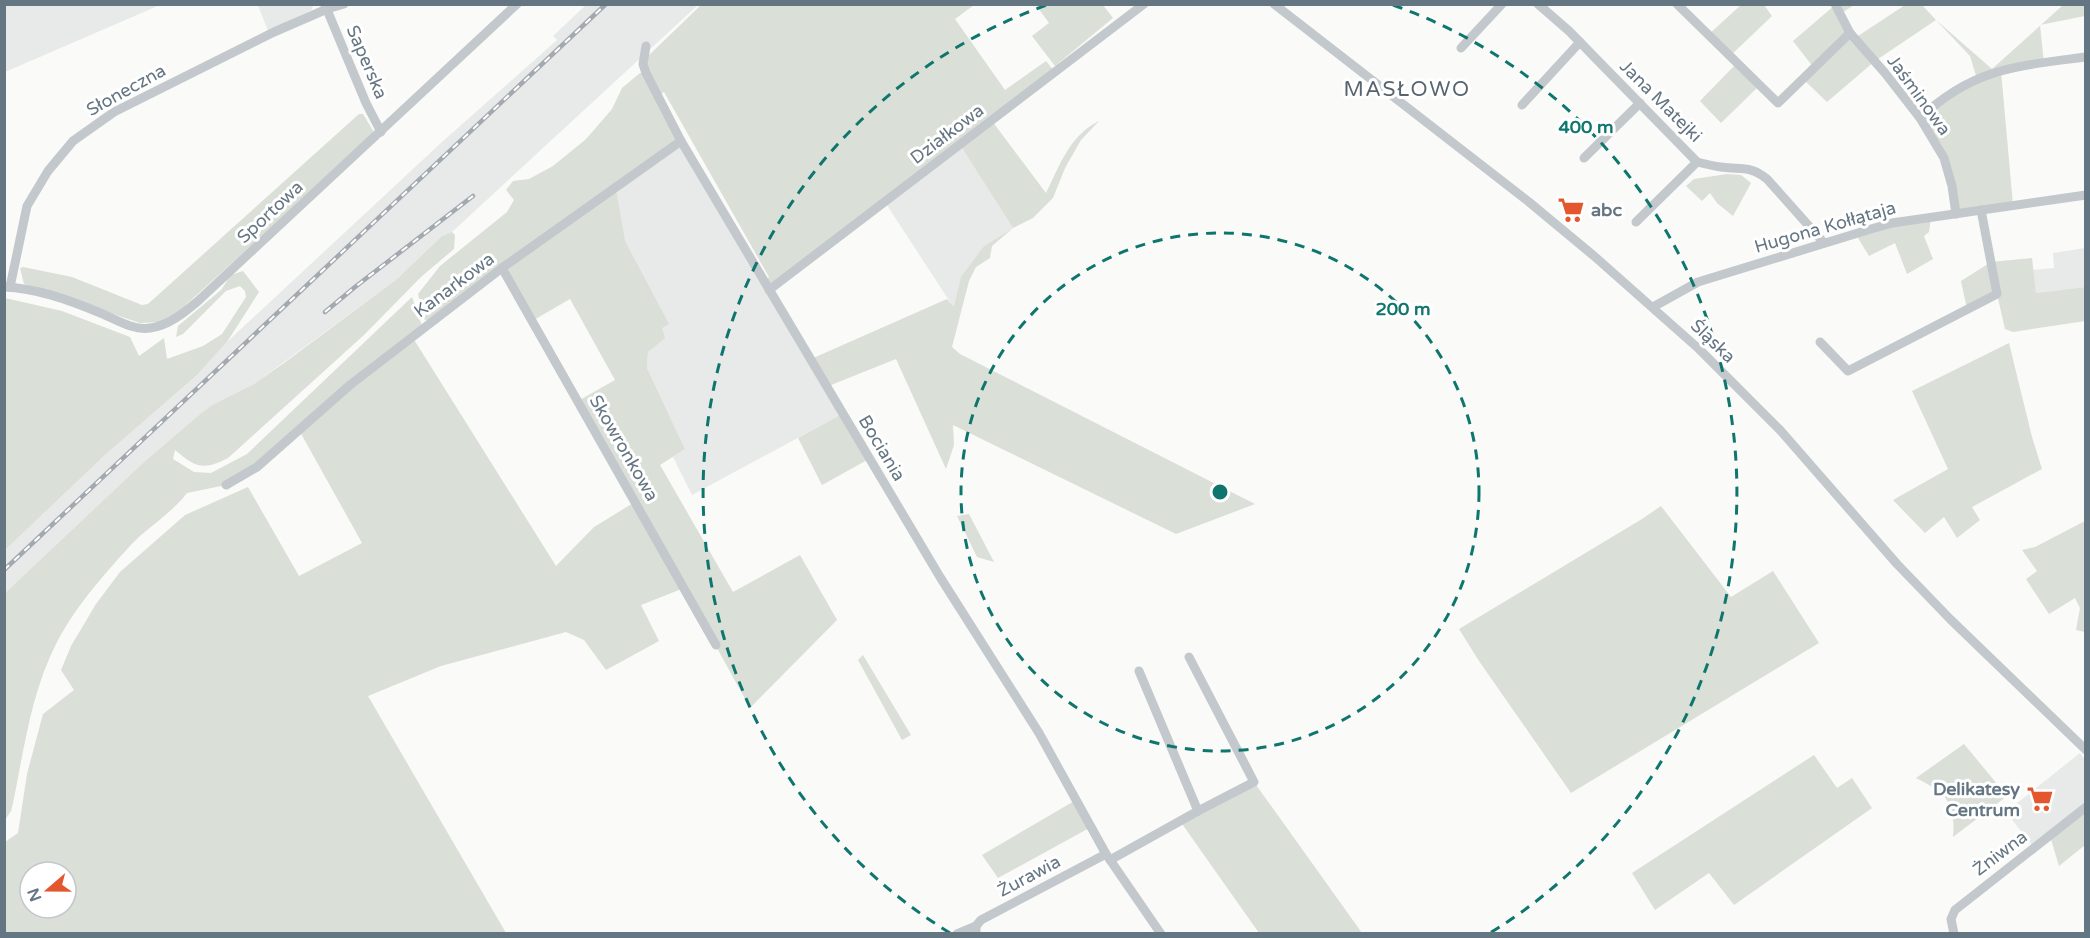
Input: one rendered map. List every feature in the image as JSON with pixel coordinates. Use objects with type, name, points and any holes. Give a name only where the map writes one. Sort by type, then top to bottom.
[{"type":"street","name":"Słoneczna","points":[[7,287],[27,206],[48,171],[73,141],[114,112],[326,7],[344,4]]},
{"type":"street","name":"Sportowa","points":[[7,287],[72,302],[132,326],[147,329],[158,327],[198,301],[517,4]]},
{"type":"street","name":"Działkowa","points":[[769,290],[1144,4]]},
{"type":"street","name":"Śląska","points":[[1274,4],[1493,174],[1594,256],[1699,349],[1780,430],[1876,541],[1950,619],[2085,750]]},
{"type":"street","points":[[1461,48],[1502,4]]},
{"type":"street","name":"Jana Matejki","points":[[1538,4],[1580,42],[1697,162],[1724,168],[1739,167],[1757,170],[1824,243]]},
{"type":"street","points":[[1677,4],[1778,103],[1850,33]]},
{"type":"street","name":"Jaśminowa","points":[[1835,4],[1850,33],[1920,118],[1944,158],[1952,186],[1956,214]]},
{"type":"street","name":"Saperska","points":[[326,7],[366,103],[381,132]]},
{"type":"street","points":[[1522,105],[1580,42]]},
{"type":"street","name":"Bociania","points":[[646,46],[643,64],[646,73],[681,141],[935,568],[1039,733],[1108,857],[1161,933]]},
{"type":"street","points":[[1920,118],[1943,99],[1985,75],[2019,66],[2085,57]]},
{"type":"street","points":[[1584,158],[1640,103]]},
{"type":"street","name":"Kanarkowa","points":[[226,485],[257,467],[350,386],[502,268],[681,141]]},
{"type":"street","points":[[1636,222],[1697,162]]},
{"type":"street","name":"Hugona Kołłątaja","points":[[1653,307],[1698,282],[1892,223],[2085,195]]},
{"type":"street","points":[[1820,342],[1848,370],[1997,294],[1981,210]]},
{"type":"street","name":"Skowronkowa","points":[[502,268],[716,645]]},
{"type":"street","points":[[1108,857],[1254,782],[1189,657]]},
{"type":"street","points":[[1139,671],[1197,811]]},
{"type":"street","name":"Żniwna","points":[[1954,933],[1951,919],[1955,910],[2085,807]]},
{"type":"street","name":"Żurawia","points":[[957,933],[976,930],[981,920],[1108,857]]},
{"type":"shaded area","points":[[5,4],[160,4],[160,5],[5,72]]},
{"type":"shaded area","points":[[258,5],[313,5],[312,10],[268,31]]},
{"type":"shaded area","points":[[586,5],[698,5],[452,232],[442,236],[397,279],[254,384],[212,405],[199,415],[144,462],[5,593],[5,550],[105,455],[197,375],[227,342],[442,142],[557,40],[553,36]]},
{"type":"shaded area","points":[[701,5],[974,5],[955,19],[1005,90],[1046,61],[1055,72],[992,121],[1046,193],[1073,143],[1089,127],[1099,121],[1081,140],[1065,168],[1053,198],[1033,218],[1013,228],[960,145],[769,290],[765,283],[769,277],[664,92],[658,96],[681,141],[615,184],[625,241],[669,324],[662,328],[665,338],[648,352],[647,368],[685,449],[660,465],[733,592],[800,555],[837,620],[750,708],[684,588],[641,605],[659,641],[606,670],[584,640],[566,632],[441,666],[368,696],[506,933],[5,933],[5,842],[18,833],[27,774],[43,714],[74,690],[61,670],[71,646],[96,604],[120,572],[185,515],[248,487],[299,576],[362,543],[299,430],[226,485],[187,493],[122,554],[74,613],[56,644],[34,702],[11,811],[5,820],[5,593],[144,462],[199,415],[212,405],[254,384],[284,363],[397,279],[442,236],[452,232],[455,235],[454,249],[421,277],[364,335],[228,458],[206,466],[188,460],[175,450],[173,459],[194,472],[211,473],[247,454],[412,297],[423,329],[413,338],[556,566],[594,527],[635,502],[578,401],[615,380],[570,299],[532,321],[502,268],[431,323],[424,319],[418,294],[440,266],[507,212],[514,200],[506,190],[513,181],[529,179],[553,166],[585,140],[612,109],[622,88],[640,73],[646,73],[646,58]]},
{"type":"shaded area","points":[[1036,5],[1103,5],[1113,18],[1055,66],[1032,36],[1049,23]]},
{"type":"shaded area","points":[[1741,5],[1764,5],[1772,16],[1730,56],[1708,35]]},
{"type":"shaded area","points":[[1835,5],[1854,5],[1840,14],[1855,38],[1905,5],[1922,5],[1936,20],[1875,61],[1827,102],[1803,79],[1814,68],[1793,41]]},
{"type":"shaded area","points":[[2063,5],[2085,5],[2085,16],[2041,25]]},
{"type":"shaded area","points":[[1936,20],[1992,69],[2040,26],[2044,63],[2001,71],[2013,205],[1956,214],[1944,158],[1920,118],[1977,79],[1970,56]]},
{"type":"shaded area","points":[[1737,63],[1760,85],[1721,123],[1700,101]]},
{"type":"shaded area","points":[[359,114],[363,114],[374,132],[365,142],[179,311],[160,322],[140,323],[24,284],[20,268],[23,267],[72,277],[142,305],[148,304]]},
{"type":"shaded area","points":[[681,141],[842,414],[692,495],[673,457],[685,449],[647,368],[648,352],[657,343],[629,270],[611,191]]},
{"type":"shaded area","points":[[960,145],[1013,228],[984,246],[954,308],[885,202]]},
{"type":"shaded area","points":[[1727,174],[1741,175],[1751,183],[1733,216],[1717,203],[1710,193],[1702,201],[1686,186],[1694,179]]},
{"type":"shaded area","points":[[1931,218],[1929,232],[1924,236],[1933,259],[1907,274],[1895,243],[1869,256],[1855,233]]},
{"type":"shaded area","points":[[1013,228],[992,246],[990,258],[976,267],[969,281],[952,347],[960,354],[1255,504],[1176,534],[953,425],[954,445],[946,469],[896,359],[826,387],[811,359],[947,299],[954,307],[961,277],[984,246]]},
{"type":"shaded area","points":[[2085,248],[2085,287],[2036,293],[2033,270],[2054,268],[2053,253]]},
{"type":"shaded area","points":[[2032,258],[2036,293],[2085,287],[2085,321],[2013,332],[2005,329],[1997,294],[1967,309],[1961,281],[1991,262]]},
{"type":"shaded area","points":[[243,271],[259,292],[227,342],[197,375],[105,455],[5,550],[5,298],[62,311],[130,337],[139,356],[164,338],[167,359],[203,346],[222,334],[246,297],[245,291],[240,286],[226,291],[183,334],[176,337],[178,326],[221,290],[231,275]]},
{"type":"shaded area","points":[[2009,343],[2042,469],[1972,507],[1980,520],[1957,538],[1944,517],[1925,533],[1893,500],[1948,469],[1912,391]]},
{"type":"shaded area","points":[[842,414],[869,459],[822,485],[798,438]]},
{"type":"shaded area","points":[[1661,506],[1731,597],[1773,571],[1819,643],[1571,793],[1459,629]]},
{"type":"shaded area","points":[[969,514],[994,562],[977,557],[957,516]]},
{"type":"shaded area","points":[[2085,521],[2085,632],[2076,630],[2080,608],[2075,598],[2049,614],[2026,579],[2037,571],[2022,550],[2035,547]]},
{"type":"shaded area","points":[[863,655],[911,735],[902,740],[858,660]]},
{"type":"shaded area","points":[[1964,744],[2007,796],[1953,837],[1953,815],[1947,800],[1935,789],[1916,778]]},
{"type":"shaded area","points":[[2080,753],[2085,760],[2085,807],[2034,848],[2006,812]]},
{"type":"shaded area","points":[[1814,755],[1837,788],[1852,778],[1872,808],[1734,905],[1709,873],[1655,910],[1632,873]]},
{"type":"shaded area","points":[[1254,782],[1362,933],[1259,933],[1180,821]]},
{"type":"shaded area","points":[[1076,800],[1091,827],[998,878],[982,855]]},
{"type":"shaded area","points":[[2085,807],[2085,845],[2059,866],[2050,836]]},
{"type":"railway","points":[[4,570],[606,4]]},
{"type":"railway","points":[[325,312],[473,196]]},
{"type":"place","name":"abc","points":[[1571,210]]},
{"type":"place","name":"Delikatesy Centrum","points":[[2040,799]]},
{"type":"district","name":"MASŁOWO","points":[[1407,89]]}]
